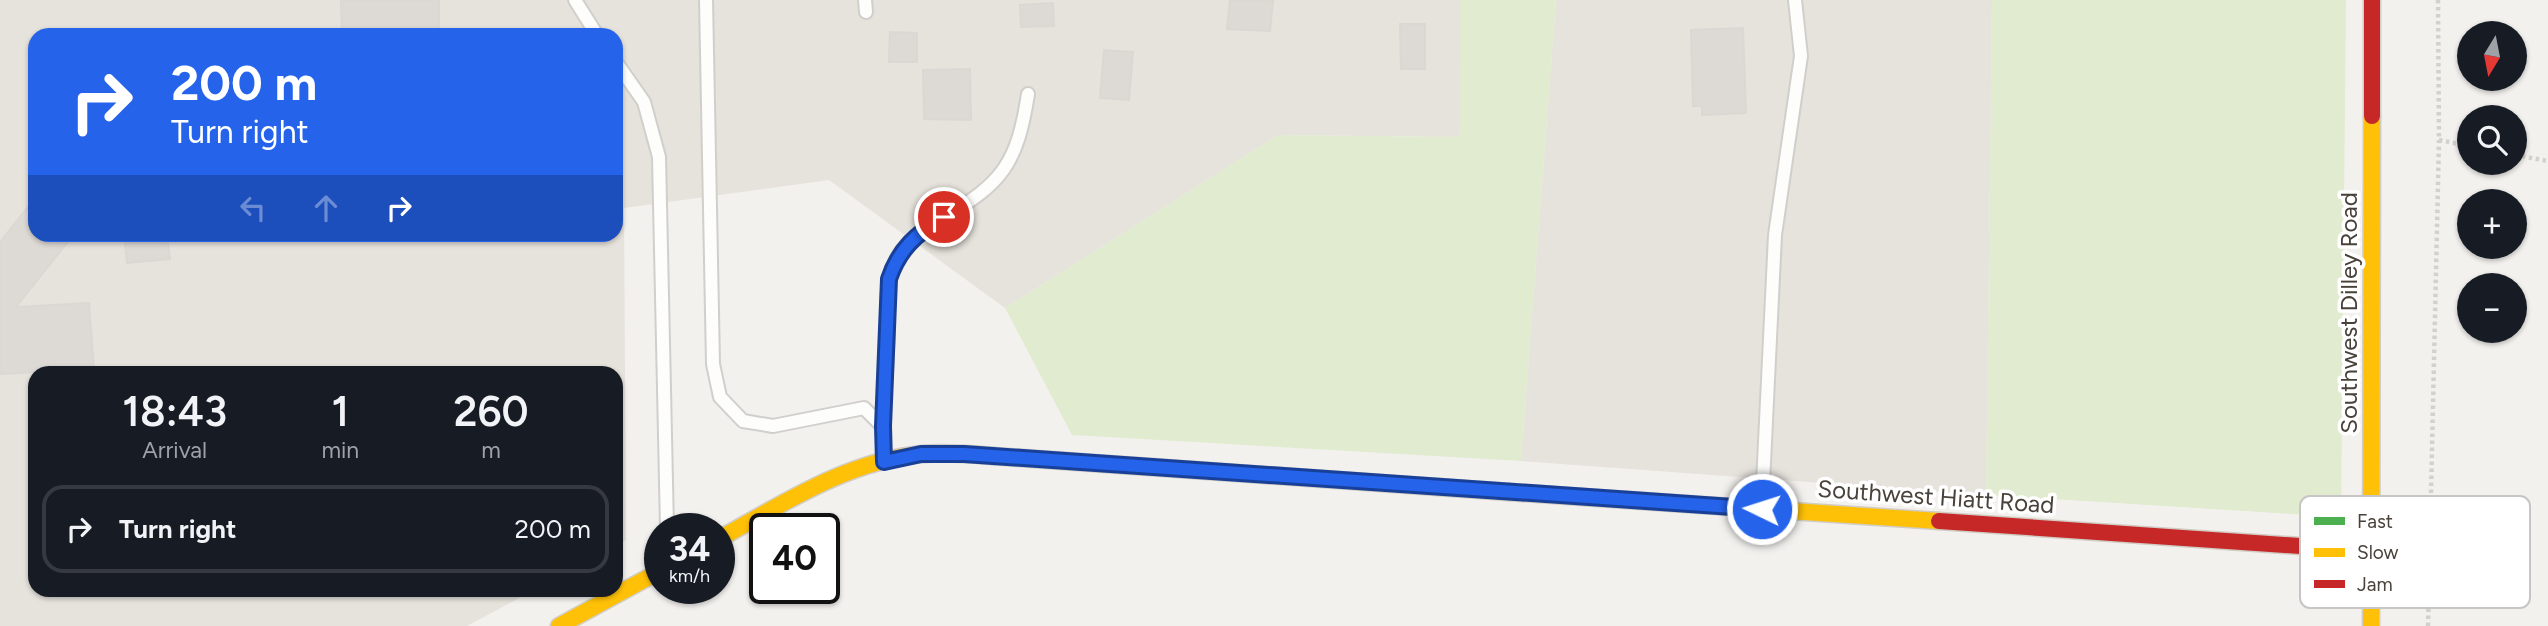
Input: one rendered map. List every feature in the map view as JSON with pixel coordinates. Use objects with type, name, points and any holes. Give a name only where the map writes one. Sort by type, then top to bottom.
[{"type":"street","name":"Southwest Dilley Road","points":[[2371,496],[2372,0]]},
{"type":"street","name":"Southwest Hiatt Road","points":[[735,530],[835,479],[884,462],[921,454],[964,454],[2300,546]]},
{"type":"street","points":[[623,591],[644,580]]},
{"type":"street","points":[[559,626],[612,597]]},
{"type":"street","name":"Southwest Dilley Road","points":[[2371,608],[2371,626]]},
{"type":"lane","points":[[575,0],[593,28]]},
{"type":"lane","points":[[706,0],[712,350],[720,397],[743,421],[773,426],[864,408],[883,426]]},
{"type":"lane","points":[[1762,509],[1775,235],[1801,56],[1795,0]]},
{"type":"lane","points":[[623,72],[644,102],[659,157],[667,513]]},
{"type":"lane","points":[[884,462],[887,293],[895,262],[913,239],[989,187],[1007,168],[1021,135],[1028,94]]},
{"type":"path","points":[[2431,496],[2439,141],[2438,0]]},
{"type":"path","points":[[2439,141],[2457,144]]},
{"type":"path","points":[[2527,157],[2548,161]]},
{"type":"path","points":[[2428,608],[2428,626]]},
{"type":"shaded area","points":[[0,0],[1460,0],[1460,137],[1278,135],[1005,308],[829,180],[624,208],[626,540],[623,542],[623,366],[28,366],[28,597],[521,597],[467,626],[0,626]]},
{"type":"shaded area","points":[[1556,0],[1992,0],[1986,495],[1521,461]]},
{"type":"green space","points":[[1460,0],[1556,0],[1521,461],[1072,435],[1005,308],[1278,135],[1459,137]]},
{"type":"green space","points":[[1992,0],[2346,0],[2341,496],[2300,496],[2300,514],[1986,495]]},
{"type":"building","points":[[341,0],[439,0],[439,28],[342,28]]},
{"type":"building","points":[[1230,0],[1273,0],[1270,31],[1227,29]]},
{"type":"building","points":[[1053,3],[1054,26],[1021,27],[1020,5]]},
{"type":"building","points":[[1400,24],[1425,24],[1425,69],[1401,69]]},
{"type":"building","points":[[1743,28],[1746,113],[1702,115],[1702,106],[1693,106],[1691,30]]},
{"type":"building","points":[[890,32],[917,33],[917,62],[889,62]]},
{"type":"building","points":[[1104,50],[1133,52],[1129,100],[1100,98]]},
{"type":"building","points":[[970,69],[971,120],[924,119],[923,70]]},
{"type":"building","points":[[28,207],[28,242],[68,242],[16,307],[89,303],[94,366],[28,366],[28,373],[0,374],[0,242]]},
{"type":"building","points":[[125,242],[168,242],[170,259],[127,263]]},
{"type":"traffic: fast","points":[[993,456],[1509,492]]},
{"type":"traffic: slow","points":[[2371,496],[2372,116]]},
{"type":"traffic: slow","points":[[735,530],[792,498],[869,465],[923,454],[993,456]]},
{"type":"traffic: slow","points":[[1509,492],[1939,521]]},
{"type":"traffic: slow","points":[[623,591],[644,580]]},
{"type":"traffic: slow","points":[[559,626],[612,597]]},
{"type":"traffic: slow","points":[[2371,608],[2371,626]]},
{"type":"traffic: jam","points":[[2372,0],[2372,116]]},
{"type":"traffic: jam","points":[[1939,521],[2300,546]]},
{"type":"route","points":[[944,217],[906,245],[895,262],[889,279],[884,462],[921,454],[964,454],[1762,509]]}]
